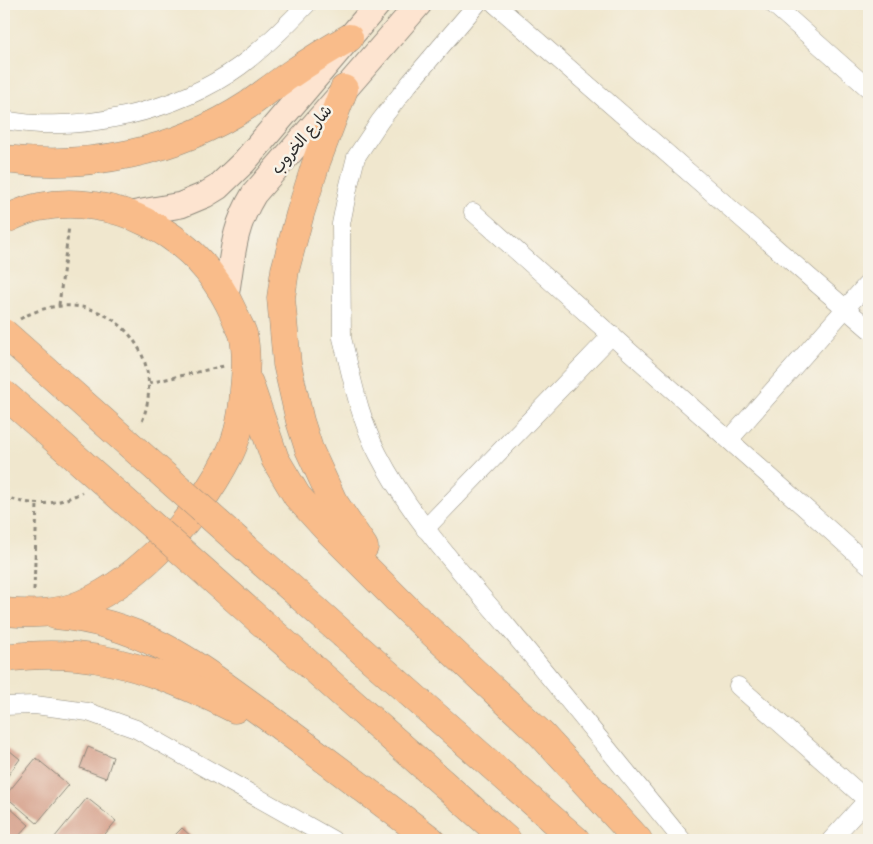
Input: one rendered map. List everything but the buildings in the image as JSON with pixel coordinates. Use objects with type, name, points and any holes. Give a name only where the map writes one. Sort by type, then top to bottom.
[{"type":"main road","name":"شارع الخروب","points":[[131,214],[180,205],[199,198],[218,187],[244,162],[378,4]]},
{"type":"main road","name":"شارع الخروب","points":[[226,296],[235,236],[246,208],[254,194],[419,4]]},
{"type":"main road","points":[[4,159],[51,163],[81,162],[110,158],[168,144],[222,120],[307,63],[349,38]]},
{"type":"main road","points":[[344,89],[317,160],[285,270],[281,298],[287,364],[300,421],[309,449],[333,501],[365,549],[384,571],[425,611],[447,645]]},
{"type":"main road","points":[[4,198],[39,207]]},
{"type":"main road","points":[[4,220],[39,207],[72,204],[98,206],[131,214],[158,228],[187,248],[209,272],[226,296],[243,334],[245,367],[243,410],[231,451],[207,494],[180,529],[148,562],[112,588],[81,605],[39,614]]},
{"type":"main road","points":[[11,327],[344,636],[576,840]]},
{"type":"main road","points":[[245,367],[275,459],[297,496],[372,574],[541,734],[638,840]]},
{"type":"main road","points":[[4,394],[507,840]]},
{"type":"main road","points":[[4,612],[72,616],[100,622],[128,630],[180,654],[310,748],[431,840]]},
{"type":"main road","points":[[4,658],[76,656],[132,667],[189,687],[246,715],[288,741],[310,748]]},
{"type":"street","points":[[4,120],[50,124],[83,123],[148,110],[179,99],[212,84],[239,66],[269,42],[306,4]]},
{"type":"street","points":[[477,4],[409,84],[356,156],[341,224],[342,338],[360,408],[370,438],[385,468],[425,529],[682,840]]},
{"type":"street","points":[[496,4],[869,329]]},
{"type":"street","points":[[773,4],[869,89]]},
{"type":"street","points":[[473,212],[869,565]]},
{"type":"street","points":[[729,440],[869,282]]},
{"type":"street","points":[[425,529],[612,336]]},
{"type":"street","points":[[738,686],[868,799],[831,840]]},
{"type":"street","points":[[4,706],[36,705],[88,712],[136,729],[332,840]]},
{"type":"path","points":[[59,305],[72,204]]},
{"type":"path","points":[[11,327],[43,308],[59,305],[84,307],[98,312],[121,326],[138,346],[144,358],[149,383],[149,396],[141,424]]},
{"type":"path","points":[[149,383],[245,367]]},
{"type":"path","points":[[4,496],[37,504],[64,500],[89,487]]},
{"type":"path","points":[[37,504],[39,614]]}]
